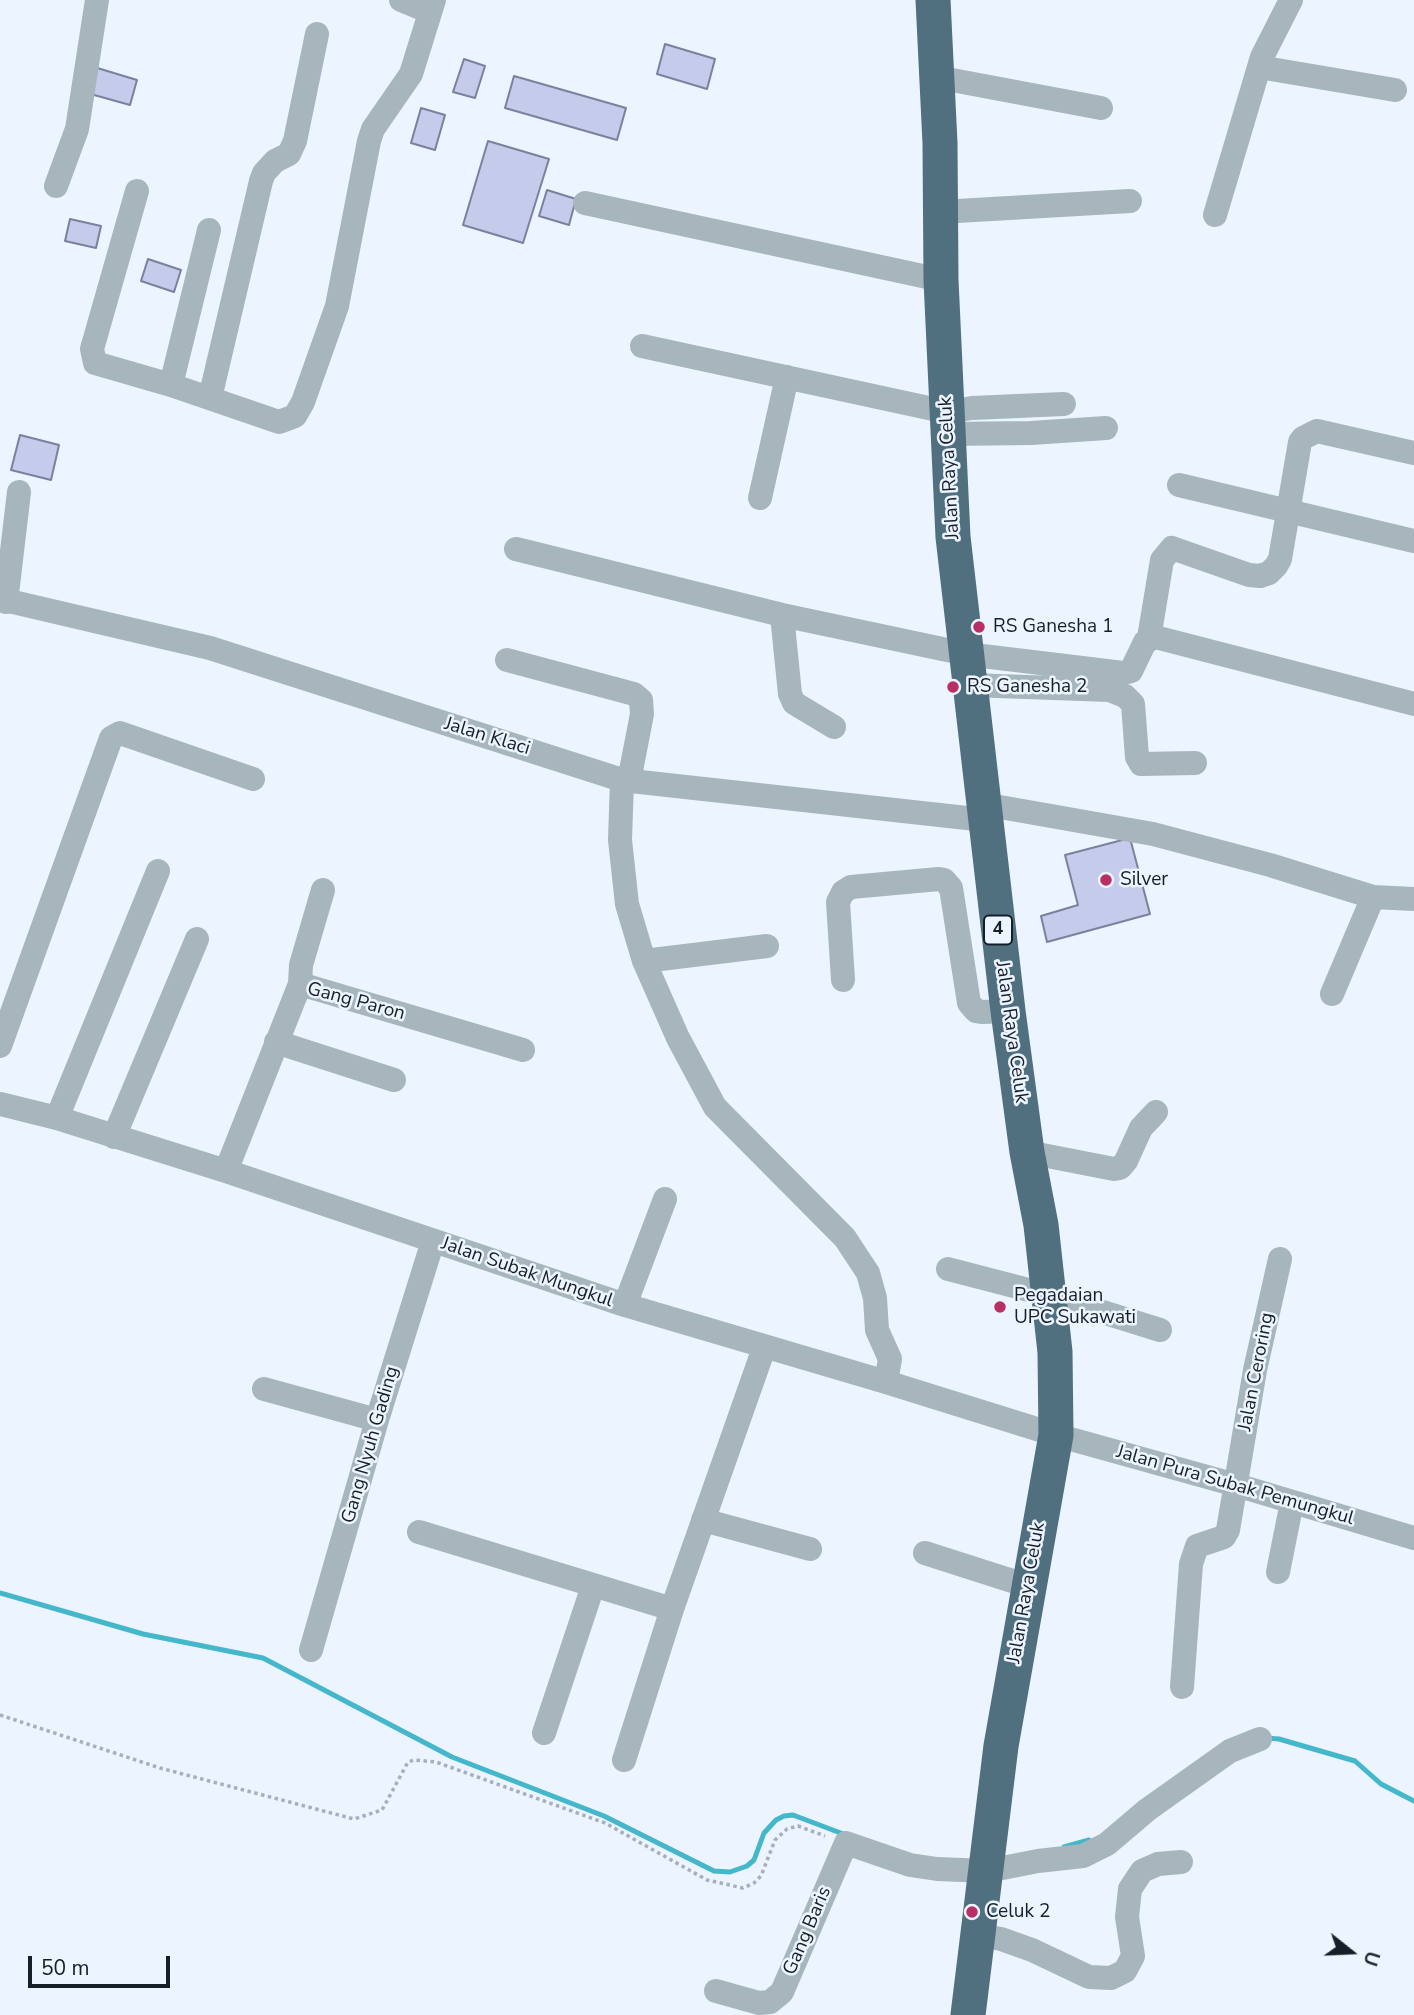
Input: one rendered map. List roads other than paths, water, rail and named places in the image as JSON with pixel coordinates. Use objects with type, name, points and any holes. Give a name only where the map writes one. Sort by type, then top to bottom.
[{"type":"highway","name":"Jalan Raya Celuk","points":[[933,0],[940,143],[941,280],[953,537],[974,676],[984,812],[1007,1011],[1027,1152],[1041,1225],[1055,1352],[1056,1435],[1001,1746],[968,2011]]},
{"type":"street","points":[[56,186],[77,129],[82,107],[97,0]]},
{"type":"street","points":[[137,191],[92,349],[94,363],[171,385],[279,422],[295,416],[300,410],[337,306],[369,141],[373,130],[411,74],[432,6],[401,0]]},
{"type":"street","points":[[1215,215],[1262,57],[1291,0]]},
{"type":"street","points":[[210,398],[261,181],[264,173],[275,161],[289,154],[296,141],[317,34]]},
{"type":"street","points":[[1259,67],[1395,90]]},
{"type":"street","points":[[936,77],[1101,108]]},
{"type":"street","points":[[940,212],[1130,201]]},
{"type":"street","points":[[585,203],[941,280]]},
{"type":"street","points":[[171,385],[209,230]]},
{"type":"street","points":[[642,346],[787,377],[947,423],[1031,433],[1106,428]]},
{"type":"street","points":[[760,498],[787,377]]},
{"type":"street","points":[[947,423],[972,408],[1064,404]]},
{"type":"street","points":[[974,676],[1123,673],[1134,668],[1149,638],[1162,560],[1172,548],[1249,575],[1269,573],[1280,559],[1300,442],[1310,433],[1317,431],[1414,453]]},
{"type":"street","points":[[1179,485],[1414,541]]},
{"type":"street","points":[[3,601],[19,492]]},
{"type":"street","points":[[516,549],[782,615],[974,676],[1120,693],[1133,704],[1137,757],[1141,764],[1195,763]]},
{"type":"street","name":"Jalan Klaci","points":[[3,601],[210,648],[625,780],[984,812],[1153,834],[1270,865],[1373,897],[1414,899]]},
{"type":"street","points":[[782,615],[790,694],[794,703],[834,727]]},
{"type":"street","points":[[1149,638],[1155,637],[1414,704]]},
{"type":"street","points":[[507,660],[634,694],[641,700],[642,713],[625,780],[620,840],[628,904],[644,961],[678,1038],[715,1107],[845,1238],[868,1273],[875,1298],[877,1330],[890,1359],[886,1382]]},
{"type":"street","points":[[0,1046],[111,738],[120,733],[253,779]]},
{"type":"street","points":[[57,1118],[158,871]]},
{"type":"street","points":[[843,979],[838,902],[843,892],[850,887],[939,879],[944,880],[951,888],[969,1003],[976,1011],[1007,1011]]},
{"type":"street","points":[[300,985],[301,965],[323,890]]},
{"type":"street","points":[[1332,994],[1373,897]]},
{"type":"street","points":[[114,1137],[197,939]]},
{"type":"street","points":[[644,961],[767,946]]},
{"type":"street","name":"Gang Paron","points":[[226,1171],[300,985],[523,1050]]},
{"type":"street","points":[[276,1042],[394,1080]]},
{"type":"street","name":"Jalan Subak Mungkul","points":[[0,1104],[57,1118],[226,1171],[625,1305],[1056,1435]]},
{"type":"street","points":[[1027,1152],[1120,1168],[1141,1128],[1156,1112]]},
{"type":"street","points":[[625,1305],[665,1199]]},
{"type":"street","name":"Gang Nyuh Gading","points":[[312,1650],[377,1420],[433,1241]]},
{"type":"street","name":"Jalan Ceroring","points":[[1182,1686],[1191,1563],[1197,1546],[1224,1537],[1236,1485],[1255,1370],[1280,1259]]},
{"type":"street","points":[[948,1269],[1048,1295],[1160,1330]]},
{"type":"street","points":[[624,1760],[672,1609],[764,1348]]},
{"type":"street","points":[[264,1389],[377,1420]]},
{"type":"street","name":"Jalan Pura Subak Pemungkul","points":[[1056,1435],[1414,1538]]},
{"type":"street","points":[[1278,1572],[1292,1502]]},
{"type":"street","points":[[704,1520],[810,1549]]},
{"type":"street","points":[[419,1532],[672,1609]]},
{"type":"street","points":[[925,1553],[1028,1586]]},
{"type":"street","points":[[544,1733],[593,1586]]},
{"type":"street","points":[[987,1863],[1083,1856],[1098,1850],[1147,1810],[1230,1751],[1260,1739]]},
{"type":"street","name":"Gang Baris","points":[[716,1991],[759,2003],[770,2002],[782,1992],[846,1843],[910,1865],[937,1869],[987,1863]]},
{"type":"street","points":[[978,1935],[1001,1939],[1032,1950],[1088,1977],[1111,1978],[1125,1971],[1133,1956],[1127,1917],[1130,1889],[1142,1871],[1157,1864],[1181,1862]]},
{"type":"waterway","points":[[0,1593],[143,1634],[263,1658],[452,1757],[604,1816],[714,1871],[730,1872],[747,1866],[754,1860],[764,1833],[776,1820],[784,1816],[793,1815],[846,1835]]},
{"type":"waterway","points":[[1265,1738],[1279,1739],[1355,1761],[1381,1784],[1414,1801]]},
{"type":"waterway","points":[[1064,1847],[1089,1840]]},
{"type":"place","name":"RS Ganesha 1","points":[[979,627]]},
{"type":"place","name":"RS Ganesha 2","points":[[953,687]]},
{"type":"place","name":"Silver","points":[[1106,880]]},
{"type":"place","name":"Pegadaian UPC Sukawati","points":[[1000,1307]]},
{"type":"place","name":"Celuk 2","points":[[972,1912]]}]
